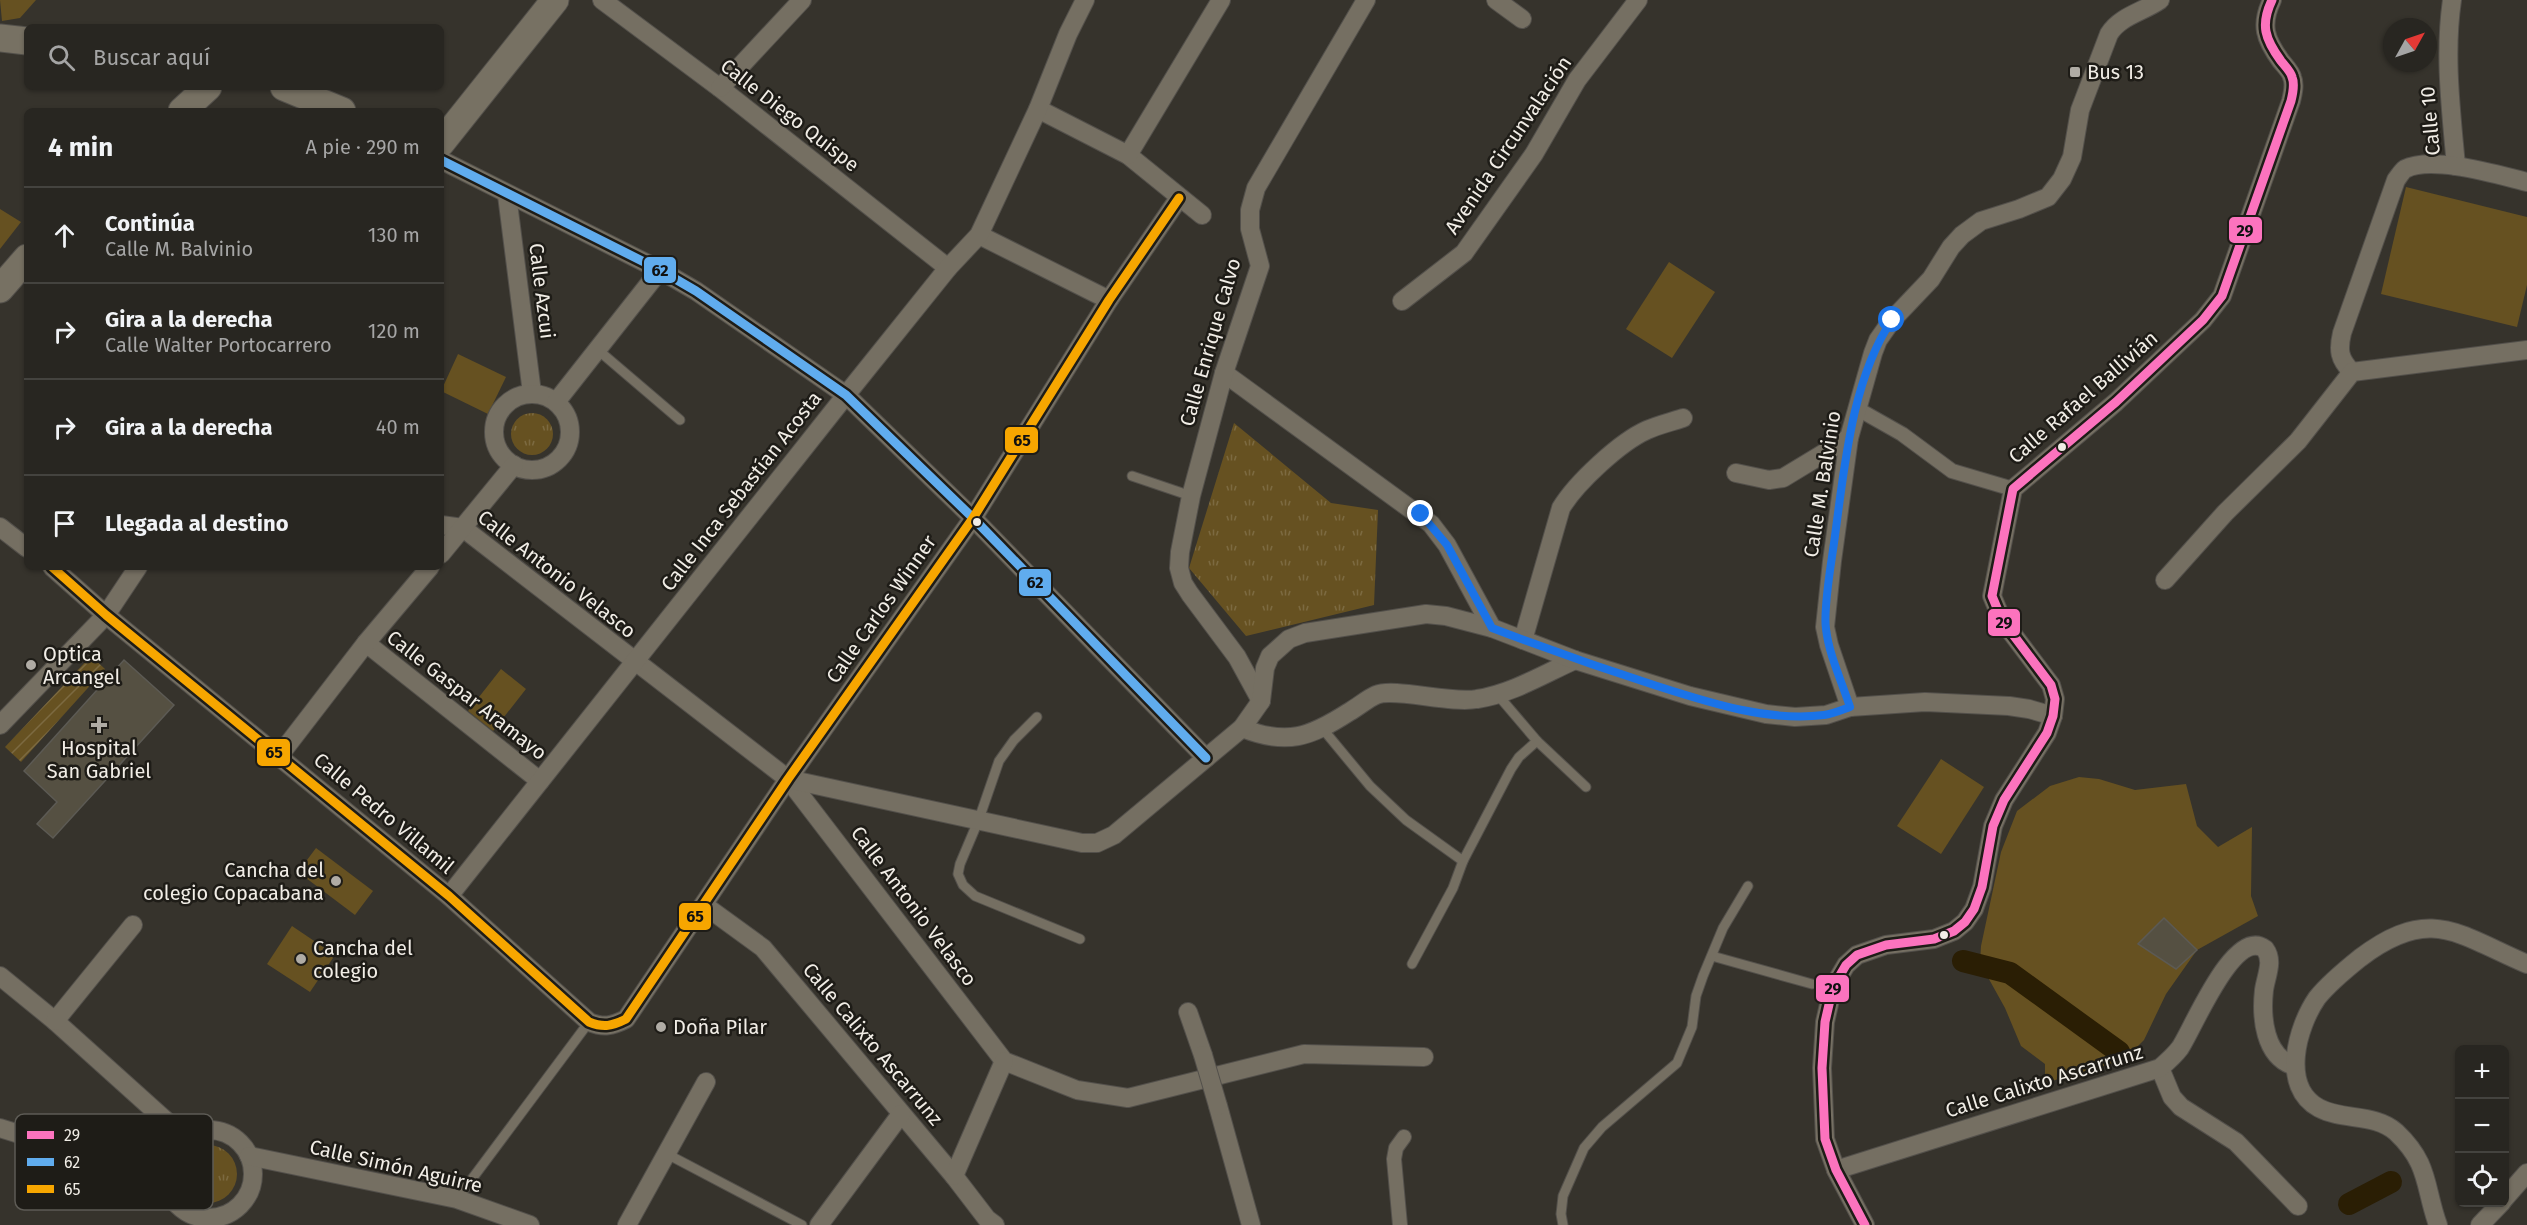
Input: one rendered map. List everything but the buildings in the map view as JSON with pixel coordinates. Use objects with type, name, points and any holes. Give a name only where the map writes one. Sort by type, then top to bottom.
[{"type":"main road","points":[[444,139],[555,0]]},
{"type":"main road","points":[[0,38],[24,41]]},
{"type":"main road","points":[[185,108],[205,90]]},
{"type":"main road","points":[[291,90],[335,108]]},
{"type":"main road","points":[[0,290],[24,262]]},
{"type":"street","name":"Calle Diego Quispe","points":[[602,0],[720,88],[948,268]]},
{"type":"street","points":[[720,88],[802,0]]},
{"type":"street","name":"Calle Inca Sebastían Acosta","points":[[449,896],[846,395],[948,268],[979,235],[1038,109],[1084,0]]},
{"type":"street","points":[[1128,155],[1221,0]]},
{"type":"street","name":"Calle Enrique Calvo","points":[[1261,701],[1238,657],[1183,583],[1179,568],[1180,552],[1191,496],[1224,373],[1260,266],[1250,229],[1250,210],[1256,188],[1366,0]]},
{"type":"street","points":[[1496,0],[1522,19]]},
{"type":"street","name":"Avenida Circunvalación","points":[[1402,301],[1464,253],[1534,154],[1577,80],[1638,0]]},
{"type":"street","name":"Calle M. Balvinio","points":[[1850,707],[1829,645],[1826,627],[1832,561],[1849,438],[1878,340],[1892,320],[1931,279],[1951,247],[1962,235],[1981,221],[2048,197],[2062,179],[2072,157],[2080,110],[2109,34],[2114,26],[2124,19],[2160,0]]},
{"type":"street","name":"Calle Rafael Ballivián","points":[[1865,1225],[1836,1170],[1825,1139],[1822,1101],[1825,1022],[1833,987],[1846,965],[1857,955],[1886,945],[1934,939],[1954,931],[1965,922],[1974,909],[1982,887],[1993,826],[2000,809],[2047,733],[2053,716],[2055,699],[2050,685],[2002,620],[1992,596],[2013,489],[2116,402],[2203,320],[2226,290],[2288,112],[2294,88],[2292,76],[2266,36],[2264,17],[2272,0]]},
{"type":"street","name":"Calle 10","points":[[2452,0],[2448,29],[2448,67],[2456,165]]},
{"type":"street","points":[[1038,109],[1128,155],[1202,215]]},
{"type":"street","points":[[444,162],[660,270],[696,291],[846,395],[973,518],[1206,758]]},
{"type":"street","points":[[2352,372],[2343,363],[2340,353],[2342,333],[2396,180],[2404,169],[2421,165],[2456,165],[2527,182]]},
{"type":"street","name":"Calle Azcui","points":[[507,195],[532,393]]},
{"type":"street","name":"Calle Carlos Winner","points":[[596,1024],[626,1019],[788,779],[973,518],[1108,300],[1179,198]]},
{"type":"street","points":[[979,235],[1108,300]]},
{"type":"street","points":[[556,402],[660,270]]},
{"type":"street","points":[[2165,580],[2225,513],[2298,441],[2352,372],[2527,350]]},
{"type":"street","points":[[1224,373],[1431,524],[1447,545],[1492,628]]},
{"type":"street","points":[[532,393],[556,402],[569,421],[569,443],[564,453],[556,462],[535,470],[514,465],[504,457],[497,446],[494,434],[495,422],[500,410],[520,395],[532,393]]},
{"type":"street","points":[[1857,408],[1902,434],[1952,471],[2013,489]]},
{"type":"street","points":[[1523,640],[1561,508],[1569,495],[1586,477],[1633,438],[1648,429],[1683,418]]},
{"type":"street","points":[[1736,473],[1769,480],[1783,478],[1849,438]]},
{"type":"street","points":[[444,550],[514,465]]},
{"type":"street","name":"Calle Antonio Velasco","points":[[444,525],[463,528],[634,663],[788,779],[1004,1061]]},
{"type":"street","points":[[0,527],[24,546]]},
{"type":"street","points":[[0,725],[106,615],[136,570]]},
{"type":"street","points":[[279,756],[366,643],[427,570]]},
{"type":"street","name":"Calle Pedro Villamil","points":[[64,571],[106,615],[449,896],[596,1024]]},
{"type":"street","points":[[788,779],[1082,843],[1097,843],[1114,835],[1242,728],[1261,701],[1265,668],[1270,656],[1289,639],[1305,633],[1426,614],[1446,616],[1492,628],[1575,660],[1690,696],[1766,714],[1795,717],[1826,715],[1850,707],[1925,702],[2009,706],[2053,716]]},
{"type":"street","name":"Calle Gaspar Aramayo","points":[[366,643],[540,782]]},
{"type":"street","points":[[1242,728],[1264,737],[1291,739],[1322,728],[1378,694],[1392,693],[1445,700],[1476,699],[1497,694],[1575,660]]},
{"type":"street","name":"Calle Calixto Ascarrunz","points":[[704,905],[763,948],[954,1176],[988,1223]]},
{"type":"street","points":[[55,1021],[133,925]]},
{"type":"street","points":[[2438,1225],[2426,1176],[2411,1148],[2403,1139],[2381,1123],[2334,1114],[2315,1106],[2308,1100],[2297,1082],[2294,1066],[2304,1028],[2316,1000],[2331,982],[2383,942],[2415,928],[2447,929],[2527,964]]},
{"type":"street","name":"Calle Calixto Ascarrunz","points":[[1836,1170],[2160,1068],[2180,1047],[2230,962],[2245,948],[2253,945],[2265,949],[2270,960],[2264,1008],[2270,1044],[2277,1056],[2285,1063],[2294,1066]]},
{"type":"street","points":[[0,976],[55,1021],[158,1114]]},
{"type":"street","points":[[1188,1012],[1203,1055],[1251,1225]]},
{"type":"street","points":[[954,1176],[1004,1061],[1077,1090],[1128,1098],[1304,1054],[1424,1057]]},
{"type":"street","points":[[2160,1068],[2172,1097],[2181,1107],[2236,1142],[2298,1206]]},
{"type":"street","points":[[627,1225],[706,1082]]},
{"type":"street","points":[[819,1225],[901,1114]]},
{"type":"street","points":[[0,1128],[15,1133]]},
{"type":"street","points":[[187,1219],[216,1218],[229,1214],[248,1196],[253,1183],[253,1169],[249,1156],[234,1139],[213,1130]]},
{"type":"street","points":[[1400,1225],[1394,1160],[1396,1148],[1404,1137]]},
{"type":"street","name":"Calle Simón Aguirre","points":[[249,1156],[457,1199],[528,1225]]},
{"type":"street","points":[[2509,1194],[2527,1173]]},
{"type":"street","points":[[2480,1225],[2497,1207]]},
{"type":"lane","points":[[598,350],[680,420]]},
{"type":"lane","points":[[1132,476],[1191,496]]},
{"type":"lane","points":[[1497,694],[1537,741],[1586,787]]},
{"type":"lane","points":[[1037,717],[1014,740],[999,761],[958,874],[963,885],[975,896],[1080,939]]},
{"type":"lane","points":[[1322,728],[1370,786],[1398,813],[1463,861]]},
{"type":"lane","points":[[1412,964],[1453,888],[1463,861],[1511,769],[1519,757],[1537,741]]},
{"type":"lane","points":[[1563,1225],[1561,1214],[1563,1196],[1584,1148],[1602,1127],[1677,1063],[1692,1027],[1696,996],[1723,928],[1748,886]]},
{"type":"lane","points":[[1712,956],[1812,984]]},
{"type":"lane","points":[[457,1199],[596,1024]]},
{"type":"lane","points":[[667,1154],[802,1225]]},
{"type":"green space","points":[[0,0],[36,0],[20,18],[2,21]]},
{"type":"green space","points":[[2406,187],[2527,217],[2527,285],[2517,327],[2381,294]]},
{"type":"green space","points":[[0,209],[21,222],[0,249]]},
{"type":"green space","points":[[1669,262],[1715,292],[1672,358],[1626,329]]},
{"type":"green space","points":[[458,354],[506,377],[488,414],[444,392],[444,384]]},
{"type":"green space","points":[[532,413],[547,419],[553,434],[547,449],[532,455],[517,449],[511,434],[517,419]]},
{"type":"green space","points":[[1234,423],[1331,503],[1378,510],[1374,605],[1246,636],[1189,568]]},
{"type":"green space","points":[[91,656],[105,669],[21,762],[5,747]]},
{"type":"green space","points":[[501,669],[526,689],[493,731],[468,711]]},
{"type":"green space","points":[[1941,759],[1984,787],[1941,854],[1897,826]]},
{"type":"green space","points":[[2079,777],[2099,779],[2135,790],[2186,784],[2197,826],[2218,847],[2252,827],[2251,896],[2258,916],[2197,950],[2166,994],[2144,1040],[2124,1060],[2045,1083],[2045,1064],[2021,1046],[2005,1008],[1980,963],[1981,946],[2001,852],[2017,811],[2050,786]]},
{"type":"green space","name":"Cancha del colegio Copacabana","points":[[316,848],[373,891],[355,915],[298,872]]},
{"type":"green space","name":"Cancha del colegio","points":[[292,926],[335,955],[310,992],[267,964]]},
{"type":"green space","points":[[213,1146],[224,1150],[232,1158],[236,1168],[236,1180],[232,1190],[224,1198],[213,1202]]},
{"type":"waterway","points":[[1963,961],[2010,973],[2119,1052]]},
{"type":"waterway","points":[[2349,1204],[2391,1182]]},
{"type":"transit line","name":"29","points":[[1865,1225],[1836,1170],[1825,1139],[1822,1068],[1825,1022],[1833,987],[1846,965],[1857,955],[1886,945],[1934,939],[1954,931],[1965,922],[1974,909],[1982,887],[1993,826],[2004,800],[2047,733],[2053,716],[2055,699],[2051,685],[2002,620],[1992,596],[2013,489],[2116,402],[2203,320],[2222,296],[2293,92],[2291,75],[2271,46],[2266,32],[2266,17],[2272,0]]},
{"type":"transit line","name":"62","points":[[444,162],[660,270],[696,291],[846,395],[973,518],[1206,758]]},
{"type":"transit line","name":"65","points":[[55,570],[106,615],[449,896],[589,1022],[604,1026],[616,1023],[626,1019],[788,779],[973,518],[1109,300],[1179,198]]},
{"type":"place","name":"Bus 13","points":[[2075,72]]},
{"type":"place","name":"Optica Arcangel","points":[[31,665]]},
{"type":"place","name":"Hospital San Gabriel","points":[[99,725]]},
{"type":"place","name":"Cancha del colegio Copacabana","points":[[336,881]]},
{"type":"place","name":"Cancha del colegio","points":[[301,959]]},
{"type":"place","name":"Doña Pilar","points":[[661,1027]]},
{"type":"route","points":[[1421,514],[1447,545],[1492,628],[1575,660],[1719,704],[1766,714],[1795,717],[1826,715],[1850,707],[1829,645],[1826,627],[1832,561],[1849,438],[1873,353],[1878,340],[1892,320]]}]
